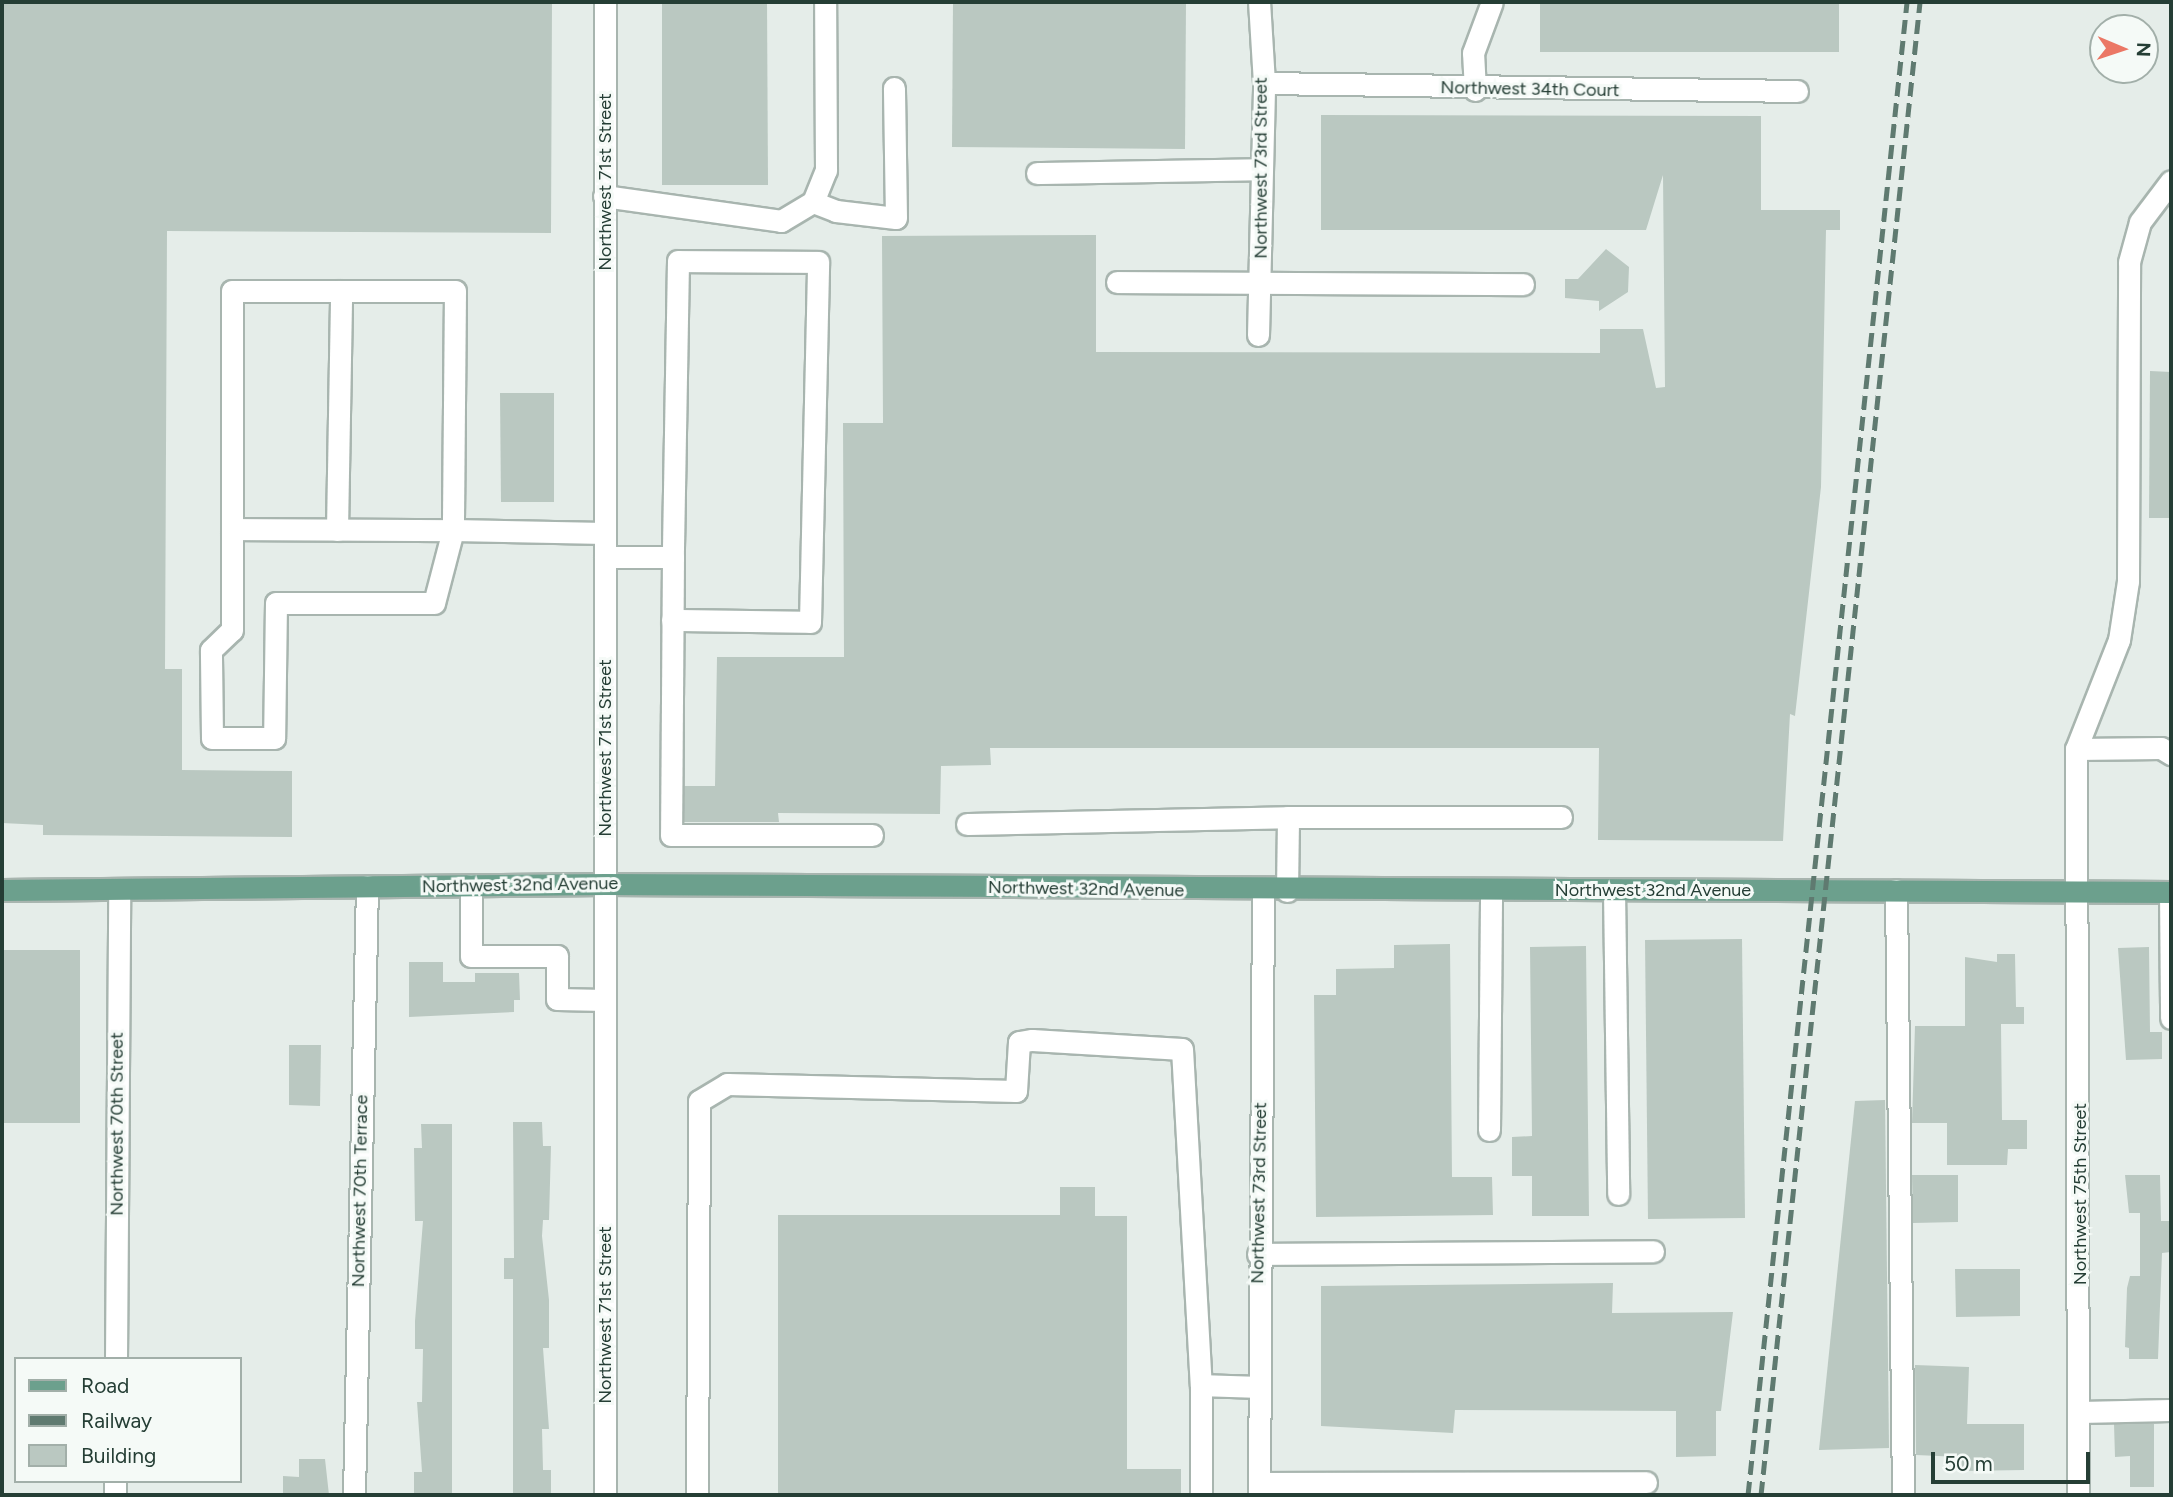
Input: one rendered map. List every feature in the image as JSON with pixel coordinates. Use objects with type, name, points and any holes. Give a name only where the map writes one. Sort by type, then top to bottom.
[{"type":"main road","name":"Northwest 32nd Avenue","points":[[2,890],[605,884],[1263,891],[2171,892]]},
{"type":"street","name":"Northwest 71st Street","points":[[605,2],[605,1495]]},
{"type":"street","points":[[604,196],[781,221],[813,202],[826,170],[825,2]]},
{"type":"street","name":"Northwest 73rd Street","points":[[1258,335],[1264,83],[1259,2]]},
{"type":"street","points":[[1475,90],[1473,53],[1492,2]]},
{"type":"street","name":"Northwest 34th Court","points":[[1264,83],[1475,90],[1797,91]]},
{"type":"street","points":[[813,202],[836,211],[896,218],[894,88]]},
{"type":"street","points":[[1037,173],[1262,169]]},
{"type":"street","points":[[2168,747],[2076,749],[2119,640],[2127,581],[2129,261],[2140,222],[2171,181]]},
{"type":"street","points":[[672,620],[810,622],[818,262],[678,261],[672,620],[671,835],[872,835]]},
{"type":"street","points":[[1117,282],[1523,284]]},
{"type":"street","points":[[232,291],[341,291],[455,291],[453,530],[434,603],[276,603],[274,738],[212,738],[211,650],[232,629],[232,291]]},
{"type":"street","points":[[337,530],[341,291]]},
{"type":"street","points":[[232,529],[605,533]]},
{"type":"street","points":[[605,557],[673,557]]},
{"type":"street","name":"Northwest 75th Street","points":[[2076,749],[2081,893],[2078,1495]]},
{"type":"street","points":[[1287,891],[1288,817]]},
{"type":"street","points":[[967,824],[1288,817],[1561,817]]},
{"type":"street","points":[[471,885],[471,956],[557,956],[557,999],[605,1000]]},
{"type":"street","name":"Northwest 70th Terrace","points":[[354,1495],[367,886]]},
{"type":"street","name":"Northwest 70th Street","points":[[116,1357],[119,889]]},
{"type":"street","points":[[1489,1130],[1491,890]]},
{"type":"street","points":[[1614,890],[1618,1194]]},
{"type":"street","points":[[1896,890],[1902,1495]]},
{"type":"street","name":"Northwest 73rd Street","points":[[1259,1489],[1258,1254],[1263,891]]},
{"type":"street","points":[[2171,892],[2171,1018]]},
{"type":"street","points":[[697,1495],[699,1101],[727,1084],[1016,1091],[1019,1042],[1182,1049],[1200,1385],[1201,1495]]},
{"type":"street","points":[[1258,1254],[1653,1251]]},
{"type":"street","points":[[1200,1385],[1258,1387]]},
{"type":"street","points":[[2079,1412],[2171,1410]]},
{"type":"street","points":[[1259,1489],[1646,1482]]},
{"type":"building","points":[[2,2],[552,2],[551,233],[167,231],[165,669],[182,669],[182,770],[292,771],[292,837],[43,835],[43,825],[2,823]]},
{"type":"building","points":[[662,2],[767,2],[768,185],[662,185]]},
{"type":"building","points":[[953,2],[1186,2],[1185,149],[952,147]]},
{"type":"building","points":[[1540,2],[1839,2],[1839,52],[1540,52]]},
{"type":"building","points":[[1321,115],[1761,116],[1761,210],[1840,210],[1840,230],[1826,230],[1821,487],[1795,716],[1790,714],[1783,841],[1598,840],[1599,748],[990,748],[991,765],[941,766],[940,814],[778,813],[779,822],[684,822],[684,786],[715,786],[717,657],[844,657],[843,423],[883,423],[882,236],[1096,235],[1096,352],[1600,353],[1600,329],[1643,329],[1656,388],[1665,387],[1663,175],[1646,230],[1321,230]]},
{"type":"building","points":[[1606,249],[1629,267],[1628,292],[1599,311],[1599,301],[1565,298],[1565,279],[1578,279]]},
{"type":"building","points":[[2150,371],[2171,372],[2171,518],[2149,518]]},
{"type":"building","points":[[500,393],[554,393],[554,502],[501,502]]},
{"type":"building","points":[[1742,939],[1745,1218],[1648,1219],[1645,940]]},
{"type":"building","points":[[1450,944],[1452,1177],[1492,1177],[1493,1215],[1316,1217],[1314,995],[1336,995],[1336,969],[1394,968],[1394,945]]},
{"type":"building","points":[[1586,946],[1589,1216],[1532,1216],[1532,1176],[1512,1176],[1512,1137],[1532,1136],[1530,947]]},
{"type":"building","points":[[2149,947],[2150,1032],[2162,1032],[2162,1059],[2126,1060],[2118,948]]},
{"type":"building","points":[[2,950],[80,950],[80,1123],[2,1123]]},
{"type":"building","points":[[1997,954],[2015,954],[2016,1007],[2024,1007],[2024,1024],[2001,1024],[2002,1120],[2027,1120],[2027,1149],[2008,1149],[2007,1165],[1947,1165],[1947,1123],[1912,1123],[1915,1026],[1965,1026],[1965,957],[1997,962]]},
{"type":"building","points":[[409,962],[443,962],[443,982],[475,982],[475,973],[519,973],[520,1000],[514,1000],[514,1012],[409,1017]]},
{"type":"building","points":[[289,1045],[321,1045],[320,1106],[289,1105]]},
{"type":"building","points":[[1885,1100],[1889,1448],[1819,1450],[1855,1101]]},
{"type":"building","points":[[513,1122],[542,1122],[543,1146],[551,1146],[549,1220],[543,1220],[542,1236],[549,1300],[549,1348],[543,1348],[549,1429],[542,1429],[543,1470],[551,1470],[551,1495],[513,1495],[513,1279],[504,1279],[504,1258],[514,1258]]},
{"type":"building","points":[[421,1124],[452,1124],[452,1495],[414,1495],[414,1472],[422,1472],[417,1402],[422,1402],[423,1349],[415,1349],[415,1321],[423,1221],[415,1221],[414,1148],[422,1148]]},
{"type":"building","points":[[1912,1175],[1958,1175],[1958,1222],[1913,1223]]},
{"type":"building","points":[[2125,1175],[2160,1175],[2161,1221],[2171,1221],[2171,1252],[2162,1253],[2158,1359],[2129,1359],[2129,1348],[2125,1347],[2127,1288],[2130,1276],[2140,1276],[2140,1213],[2129,1213]]},
{"type":"building","points":[[1060,1187],[1095,1187],[1095,1216],[1127,1216],[1127,1469],[1181,1469],[1181,1495],[778,1495],[778,1215],[1060,1215]]},
{"type":"building","points":[[1955,1269],[2020,1269],[2020,1316],[1956,1317]]},
{"type":"building","points":[[1613,1283],[1612,1313],[1733,1312],[1721,1411],[1716,1411],[1716,1456],[1676,1457],[1676,1411],[1455,1410],[1453,1433],[1321,1426],[1321,1286]]},
{"type":"building","points":[[1915,1365],[1969,1367],[1967,1424],[2024,1424],[2024,1470],[1962,1471],[1961,1457],[1916,1455]]},
{"type":"building","points":[[2114,1424],[2154,1424],[2154,1487],[2130,1487],[2130,1456],[2115,1457]]},
{"type":"building","points":[[299,1459],[325,1459],[329,1495],[283,1495],[283,1476],[299,1477]]},
{"type":"railway","points":[[1748,1495],[1907,2]]},
{"type":"railway","points":[[1761,1495],[1920,2]]}]
